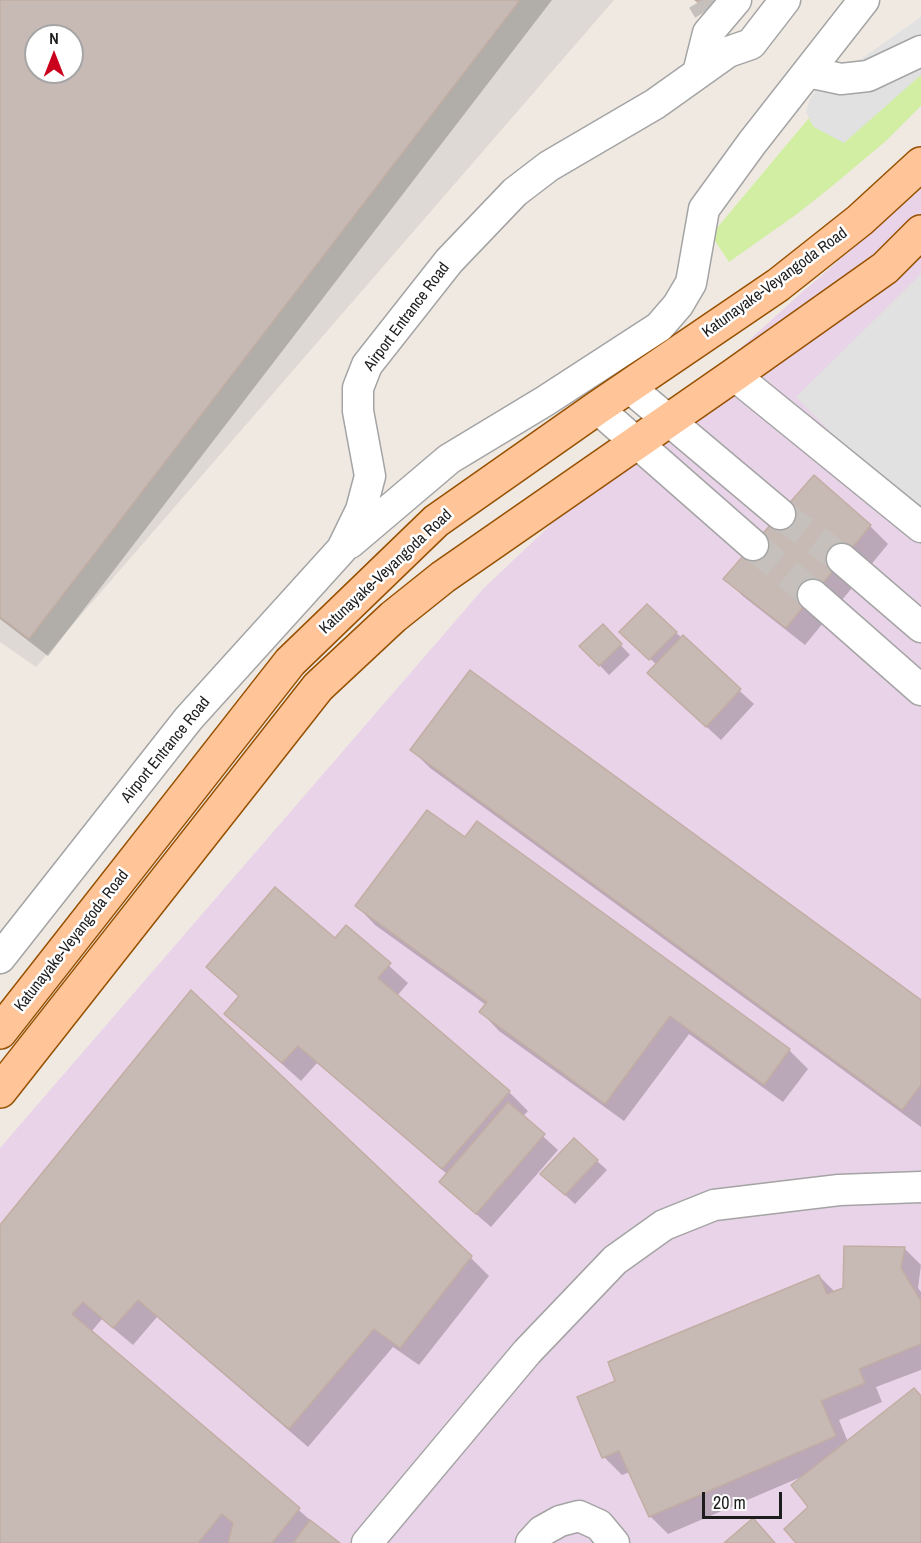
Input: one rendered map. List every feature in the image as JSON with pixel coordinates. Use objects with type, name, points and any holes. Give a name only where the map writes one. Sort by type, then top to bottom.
[{"type":"main road","name":"Katunayake-Veyangoda Road","points":[[0,1032],[290,662],[436,521],[778,285],[860,220],[921,164]]},
{"type":"main road","points":[[0,1091],[318,687],[393,617],[443,577],[885,268],[921,232]]},
{"type":"lane","points":[[698,74],[712,16],[736,0]]},
{"type":"lane","name":"Airport Entrance Road","points":[[0,958],[189,718],[342,549],[361,510],[370,476],[358,411],[358,388],[367,365],[449,261],[515,192],[549,166],[655,104],[728,52],[752,44],[785,0]]},
{"type":"lane","points":[[342,549],[449,459],[545,401],[659,327],[678,305],[691,283],[704,209],[752,143],[864,0]]},
{"type":"lane","points":[[808,72],[841,79],[868,76],[921,51]]},
{"type":"lane","points":[[734,375],[921,527]]},
{"type":"lane","points":[[629,387],[780,514]]},
{"type":"lane","points":[[597,408],[753,545]]},
{"type":"lane","points":[[842,559],[921,627]]},
{"type":"lane","points":[[813,595],[921,690]]},
{"type":"lane","points":[[367,1543],[527,1352],[615,1260],[664,1225],[714,1205],[839,1190],[921,1187]]},
{"type":"lane","points":[[531,1543],[542,1532],[560,1521],[579,1516],[599,1525],[614,1543]]},
{"type":"shaded area","points":[[0,0],[614,0],[36,667],[0,642]]},
{"type":"shaded area","points":[[921,17],[921,75],[844,143],[814,127],[806,112],[809,101],[827,72],[861,59]]},
{"type":"shaded area","points":[[921,189],[921,1543],[0,1543],[0,1148],[483,589],[661,420],[800,294]]},
{"type":"shaded area","points":[[921,274],[921,523],[796,397]]},
{"type":"green space","points":[[921,71],[921,106],[886,141],[797,214],[729,262],[711,235],[809,118],[814,127]]},
{"type":"building","points":[[0,0],[520,0],[29,639],[0,617]]},
{"type":"building","points":[[695,0],[721,0],[711,12]]},
{"type":"building","points":[[814,475],[871,525],[786,628],[723,579]]},
{"type":"building","points":[[647,604],[677,632],[649,660],[619,632]]},
{"type":"building","points":[[603,624],[622,644],[599,666],[579,646]]},
{"type":"building","points":[[683,635],[741,689],[706,727],[647,673]]},
{"type":"building","points":[[470,670],[921,1000],[921,1085],[902,1110],[410,750]]},
{"type":"building","points":[[427,810],[465,837],[477,821],[790,1049],[764,1085],[670,1016],[605,1104],[479,1012],[487,1002],[355,906]]},
{"type":"building","points":[[275,887],[335,938],[346,925],[391,963],[378,978],[510,1091],[442,1169],[298,1046],[282,1063],[224,1014],[239,996],[206,967]]},
{"type":"building","points":[[191,990],[472,1256],[400,1348],[374,1329],[289,1429],[138,1300],[113,1328],[83,1302],[72,1314],[300,1508],[272,1543],[228,1543],[233,1523],[222,1514],[198,1543],[0,1543],[0,1225]]},
{"type":"building","points":[[508,1102],[545,1134],[476,1214],[439,1182]]},
{"type":"building","points":[[574,1138],[598,1160],[565,1195],[540,1174]]},
{"type":"building","points":[[844,1246],[905,1247],[901,1268],[921,1301],[921,1344],[859,1369],[865,1383],[821,1401],[836,1436],[649,1517],[619,1451],[602,1458],[577,1397],[615,1381],[608,1362],[819,1275],[827,1294],[843,1288]]},
{"type":"building","points":[[914,1388],[921,1396],[921,1543],[796,1543],[784,1529],[808,1507],[791,1485]]},
{"type":"building","points":[[753,1518],[775,1543],[724,1543]]},
{"type":"building","points":[[310,1520],[340,1543],[293,1543]]},
{"type":"tunnel","points":[[702,0],[708,10]]},
{"type":"tunnel","points":[[780,514],[842,559]]},
{"type":"tunnel","points":[[753,545],[813,595]]}]
